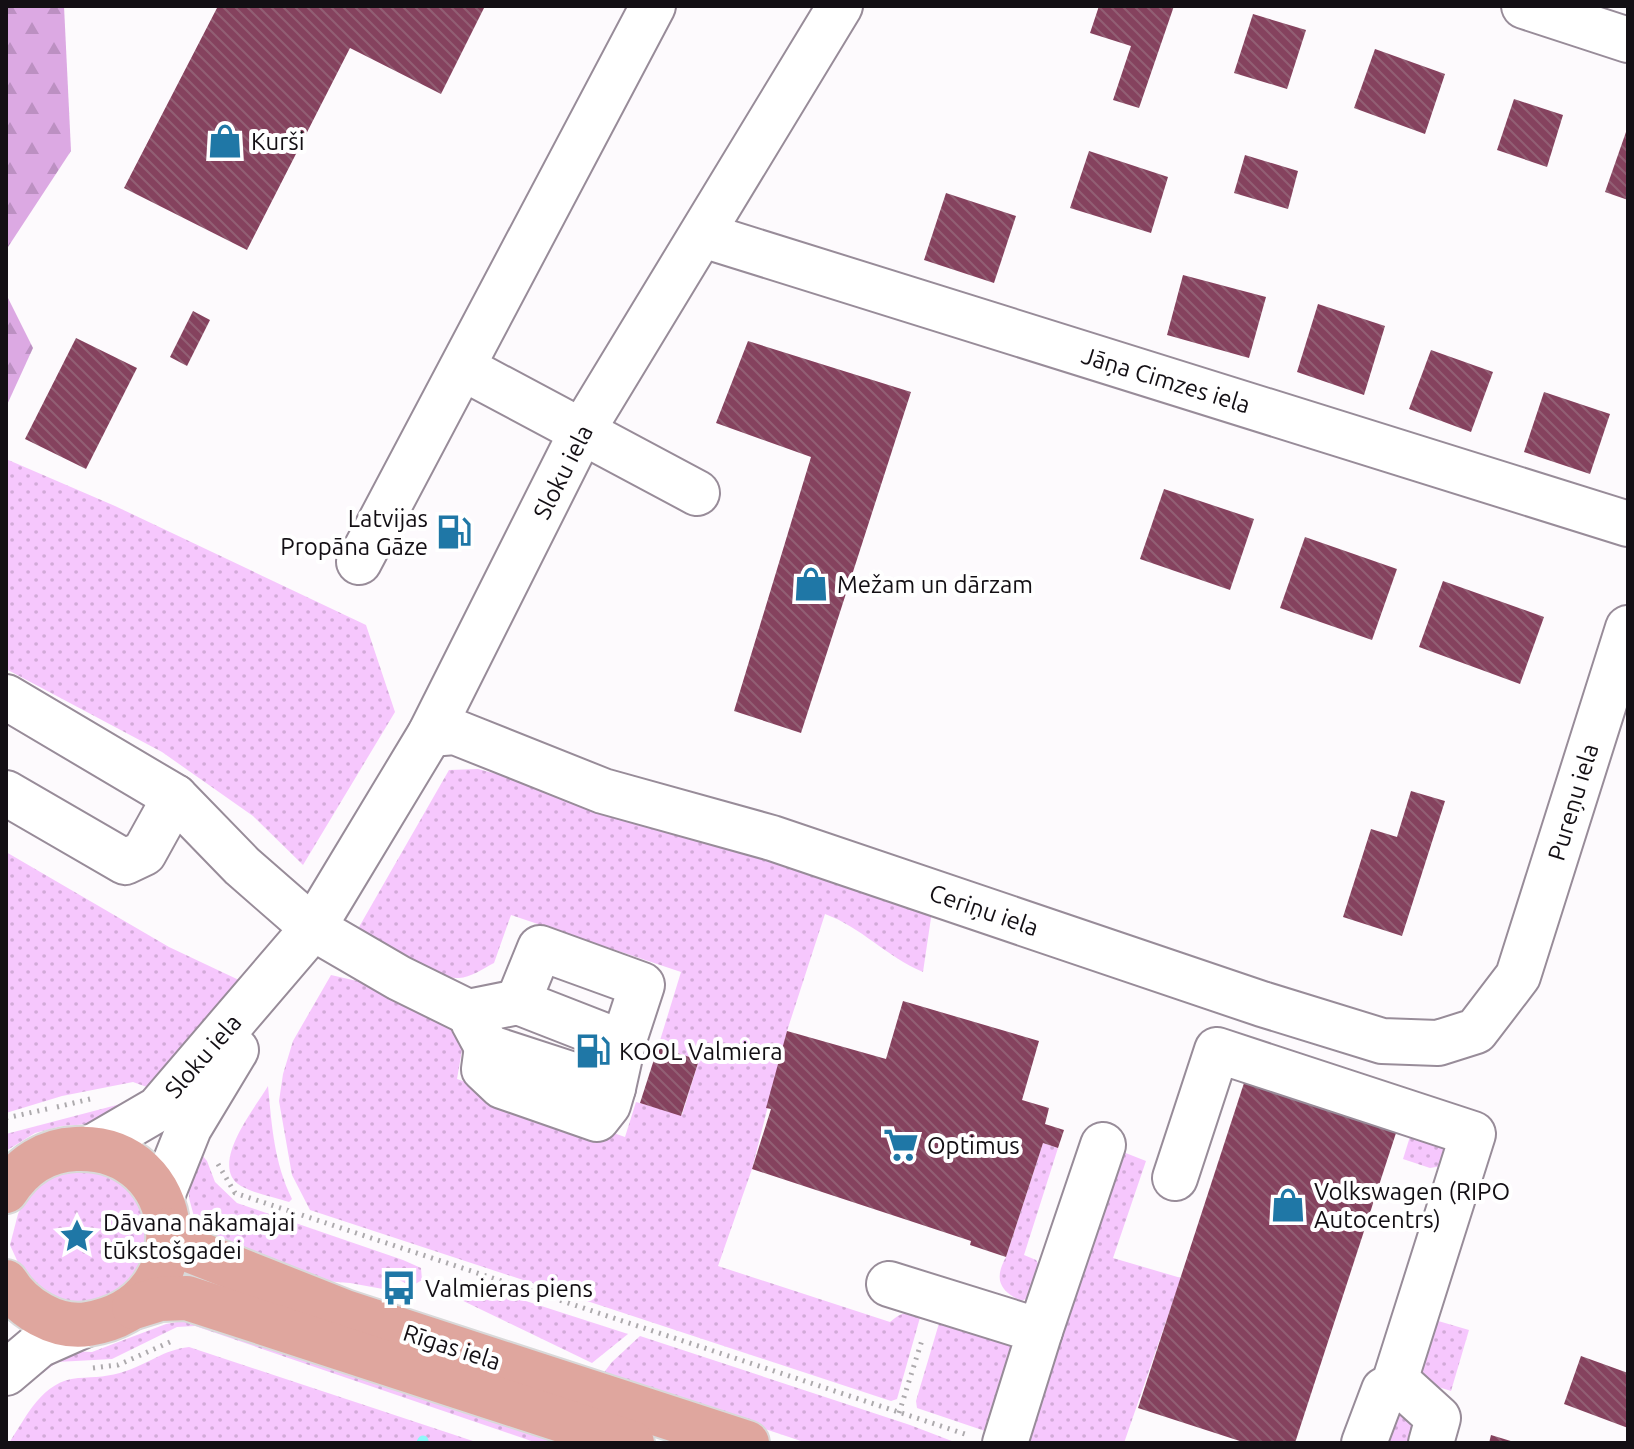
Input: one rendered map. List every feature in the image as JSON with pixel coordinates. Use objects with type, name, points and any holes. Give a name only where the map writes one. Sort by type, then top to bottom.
[{"type":"main road","points":[[9,1181],[36,1160],[63,1150],[91,1148]]},
{"type":"main road","name":"Rīgas iela","points":[[91,1148],[119,1157],[143,1173],[164,1214],[189,1250],[345,1312],[747,1443]]},
{"type":"main road","points":[[134,1307],[153,1288],[165,1263],[169,1241],[164,1214]]},
{"type":"main road","points":[[6,1282],[14,1295],[32,1310],[57,1321],[84,1325]]},
{"type":"main road","name":"Rīgas iela","points":[[84,1325],[111,1320],[134,1307],[160,1299],[187,1298],[619,1441]]},
{"type":"street","points":[[359,562],[653,6]]},
{"type":"street","name":"Sloku iela","points":[[164,1214],[189,1128],[430,734],[582,431],[840,6]]},
{"type":"street","points":[[1524,6],[1628,40]]},
{"type":"street","name":"Jāņa Cimzes iela","points":[[703,235],[1628,524]]},
{"type":"street","points":[[463,368],[697,493]]},
{"type":"street","name":"Pureņu iela","points":[[1518,976],[1628,628]]},
{"type":"street","points":[[6,697],[175,797],[306,937],[399,978],[477,1030],[618,1066]]},
{"type":"street","name":"Ceriņu iela","points":[[430,734],[455,732],[603,791],[772,838],[1262,1004],[1382,1041],[1438,1043],[1476,1031],[1518,976]]},
{"type":"street","points":[[6,793],[125,862],[144,853],[175,797]]},
{"type":"street","name":"Sloku iela","points":[[91,1148],[158,1109],[306,937]]},
{"type":"street","points":[[540,948],[642,985],[608,1105],[597,1119],[502,1086],[484,1069],[477,1030],[518,1002],[540,948]]},
{"type":"street","points":[[518,1002],[618,1066]]},
{"type":"street","points":[[1175,1178],[1217,1050],[1473,1134],[1392,1390]]},
{"type":"street","points":[[991,1440],[1040,1331],[1103,1145]]},
{"type":"street","points":[[889,1284],[1040,1331]]},
{"type":"street","points":[[6,1373],[39,1345],[84,1325]]},
{"type":"street","points":[[1364,1443],[1384,1390],[1406,1389],[1438,1418],[1431,1443]]},
{"type":"path","points":[[6,1118],[92,1099]]},
{"type":"path","points":[[214,1158],[235,1193],[899,1413],[991,1440]]},
{"type":"path","points":[[899,1413],[935,1298]]},
{"type":"path","points":[[81,1369],[118,1365],[179,1338]]},
{"type":"shaded area","points":[[6,459],[115,506],[366,625],[395,712],[303,865],[253,816],[162,752],[6,669]]},
{"type":"shaded area","points":[[478,769],[592,802],[932,911],[923,972],[850,926],[825,914],[787,1031],[752,1169],[718,1266],[890,1322],[904,1313],[921,1314],[897,1399],[891,1401],[310,1210],[292,1175],[279,1101],[293,1041],[331,975],[357,981],[448,1024],[462,1050],[457,1079],[625,1137],[636,1102],[682,1115],[699,1060],[658,1047],[681,972],[511,915],[494,963],[468,976],[448,977],[406,960],[359,927],[449,770]]},
{"type":"shaded area","points":[[6,852],[169,947],[241,981],[155,1090],[133,1082],[62,1096],[6,1113]]},
{"type":"shaded area","points":[[268,1086],[275,1144],[281,1172],[292,1199],[289,1202],[241,1186],[232,1177],[229,1165],[237,1136]]},
{"type":"shaded area","points":[[132,1101],[90,1124],[62,1126],[35,1133],[6,1151],[6,1134]]},
{"type":"shaded area","points":[[1413,1127],[1449,1148],[1442,1166],[1430,1168],[1403,1159]]},
{"type":"shaded area","points":[[1043,1143],[1058,1148],[1024,1255],[1036,1260],[1043,1271],[1036,1295],[1021,1301],[1003,1288],[1000,1272]]},
{"type":"shaded area","points":[[197,1149],[207,1161],[215,1182],[237,1203],[403,1260],[421,1268],[422,1280],[412,1286],[388,1275],[383,1289],[312,1280],[215,1244],[196,1224],[189,1198],[189,1168]]},
{"type":"shaded area","points":[[1118,1150],[1146,1161],[1113,1258],[1181,1278],[1124,1443],[1026,1443]]},
{"type":"shaded area","points":[[80,1170],[114,1177],[142,1204],[151,1233],[142,1267],[123,1293],[90,1307],[53,1301],[26,1280],[10,1245],[18,1214],[26,1198],[46,1179]]},
{"type":"shaded area","points":[[458,1279],[628,1334],[592,1363],[453,1296],[450,1282]]},
{"type":"shaded area","points":[[1428,1318],[1469,1330],[1451,1391],[1423,1382],[1415,1370]]},
{"type":"shaded area","points":[[193,1319],[561,1441],[537,1443],[195,1326],[177,1327],[112,1359],[57,1362],[31,1382],[21,1377],[70,1351],[92,1352],[166,1324]]},
{"type":"shaded area","points":[[940,1320],[1009,1341],[1018,1363],[991,1433],[917,1408],[916,1401]]},
{"type":"shaded area","points":[[640,1336],[957,1443],[807,1443],[602,1375]]},
{"type":"shaded area","points":[[189,1347],[479,1443],[9,1443],[29,1411],[55,1386],[78,1378],[120,1373]]},
{"type":"shaded area","points":[[1393,1407],[1422,1414],[1419,1443],[1378,1443]]},
{"type":"green space","points":[[6,6],[64,6],[71,151],[6,250]]},
{"type":"green space","points":[[6,294],[33,348],[6,407]]},
{"type":"building","name":"Kurši","points":[[218,6],[485,6],[441,94],[350,48],[247,250],[124,188]]},
{"type":"building","points":[[1099,6],[1174,6],[1139,108],[1113,100],[1131,46],[1090,33]]},
{"type":"building","points":[[1253,14],[1306,30],[1287,89],[1234,73]]},
{"type":"building","points":[[1375,49],[1445,74],[1425,134],[1354,108]]},
{"type":"building","points":[[1514,99],[1563,115],[1547,167],[1497,150]]},
{"type":"building","points":[[1628,133],[1628,200],[1605,192]]},
{"type":"building","points":[[1089,151],[1168,177],[1151,233],[1070,208]]},
{"type":"building","points":[[1245,155],[1298,171],[1288,209],[1234,193]]},
{"type":"building","points":[[946,193],[1016,216],[994,283],[924,260]]},
{"type":"building","points":[[1183,275],[1266,297],[1249,358],[1167,335]]},
{"type":"building","points":[[1318,304],[1385,326],[1364,395],[1297,372]]},
{"type":"building","points":[[193,311],[210,320],[187,366],[170,357]]},
{"type":"building","points":[[76,338],[137,368],[86,469],[25,439]]},
{"type":"building","name":"Mežam un dārzam","points":[[748,341],[911,392],[801,733],[734,711],[811,457],[716,423]]},
{"type":"building","points":[[1431,350],[1493,372],[1471,432],[1409,409]]},
{"type":"building","points":[[1544,392],[1610,414],[1590,474],[1524,452]]},
{"type":"building","points":[[1164,489],[1254,519],[1230,590],[1140,559]]},
{"type":"building","points":[[1305,537],[1397,569],[1372,640],[1280,608]]},
{"type":"building","points":[[1443,581],[1544,617],[1520,684],[1419,647]]},
{"type":"building","points":[[1411,791],[1445,801],[1402,936],[1343,917],[1371,829],[1397,837]]},
{"type":"building","name":"Optimus","points":[[903,1001],[1039,1041],[1022,1100],[1049,1108],[1045,1124],[1064,1130],[1058,1148],[1043,1143],[1006,1257],[970,1245],[971,1241],[752,1169],[771,1109],[766,1108],[787,1031],[886,1059]]},
{"type":"building","points":[[658,1047],[699,1060],[681,1116],[640,1103]]},
{"type":"building","name":"Volkswagen (RIPO Autocentrs)","points":[[1244,1083],[1396,1133],[1295,1443],[1246,1443],[1138,1408]]},
{"type":"building","points":[[1581,1356],[1628,1373],[1628,1428],[1564,1404]]},
{"type":"building","points":[[1491,1435],[1514,1442],[1514,1443],[1489,1443]]},
{"type":"place","name":"Kurši","points":[[225,141]]},
{"type":"place","name":"Latvijas Propāna Gāze","points":[[454,532]]},
{"type":"place","name":"Mežam un dārzam","points":[[811,584]]},
{"type":"place","name":"KOOL Valmiera","points":[[593,1051]]},
{"type":"place","name":"Optimus","points":[[901,1145]]},
{"type":"place","name":"Volkswagen (RIPO Autocentrs)","points":[[1288,1205]]},
{"type":"place","name":"Dāvana nākamajai tūkstošgadei","points":[[77,1236]]},
{"type":"place","name":"Valmieras piens","points":[[399,1288]]}]
